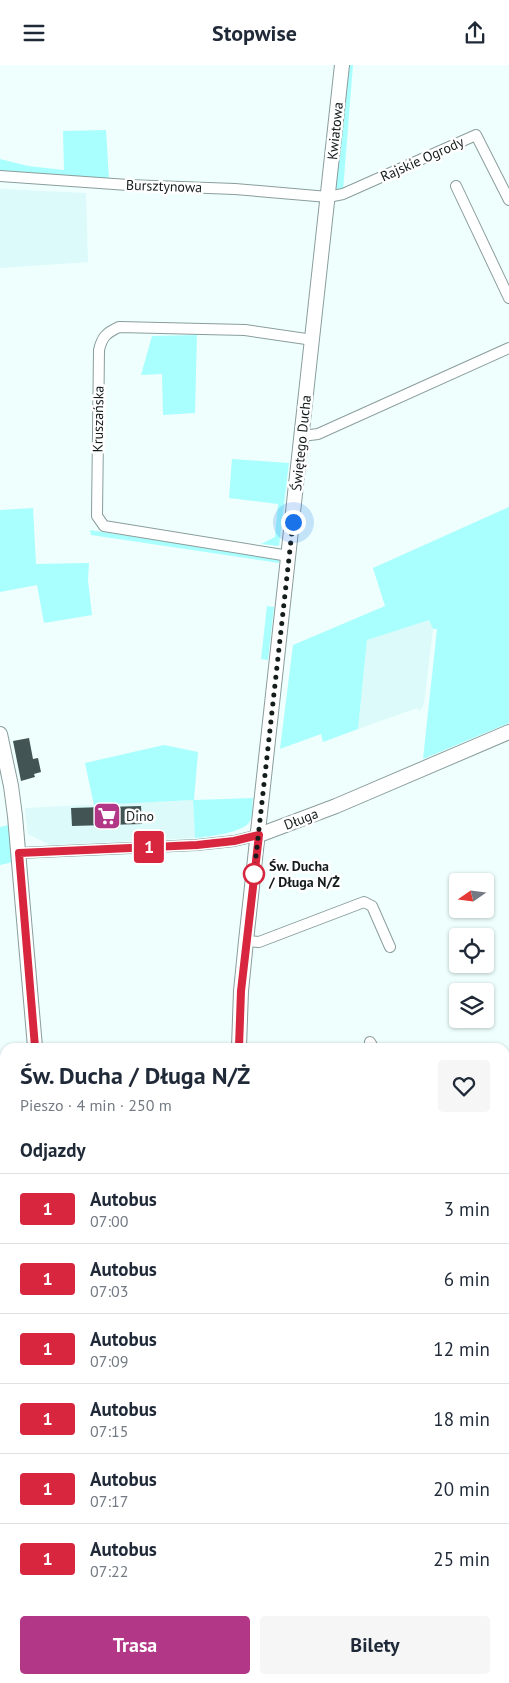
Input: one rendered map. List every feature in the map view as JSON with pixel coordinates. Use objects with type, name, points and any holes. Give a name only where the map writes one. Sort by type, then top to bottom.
[{"type":"main road","name":"Kwiatowa","points":[[328,197],[342,65]]},
{"type":"main road","name":"Świętego Ducha","points":[[239,1043],[241,991],[246,941],[328,197]]},
{"type":"main road","name":"Długa","points":[[259,835],[336,806],[509,732]]},
{"type":"main road","points":[[0,734],[11,786],[19,853],[35,1043]]},
{"type":"street","name":"Rajskie Ogrody","points":[[328,197],[343,194],[476,135],[509,200]]},
{"type":"street","name":"Bursztynowa","points":[[0,176],[128,185],[235,189],[328,197]]},
{"type":"street","points":[[456,186],[509,298]]},
{"type":"street","name":"Kruszańska","points":[[289,556],[104,526],[97,516],[99,350],[102,338],[108,332],[119,327],[245,330],[313,340]]},
{"type":"street","points":[[302,436],[318,435],[509,348]]},
{"type":"street","name":"Długa","points":[[19,853],[197,845],[234,841],[259,835]]},
{"type":"street","points":[[246,941],[259,942],[364,902],[372,906],[390,947]]},
{"type":"shaded area","points":[[348,65],[353,65],[343,191],[338,191],[335,185]]},
{"type":"shaded area","points":[[106,130],[109,179],[0,172],[0,159],[28,166],[64,170],[63,131]]},
{"type":"shaded area","points":[[0,189],[86,193],[88,262],[0,268]]},
{"type":"shaded area","points":[[197,335],[195,413],[163,415],[162,374],[141,375],[152,336]]},
{"type":"shaded area","points":[[232,459],[289,463],[279,546],[261,544],[275,537],[278,504],[229,498]]},
{"type":"shaded area","points":[[509,507],[509,723],[423,759],[437,629],[433,629],[429,620],[367,640],[358,729],[323,742],[321,734],[280,749],[293,645],[385,606],[373,568]]},
{"type":"shaded area","points":[[33,508],[36,564],[89,563],[88,580],[92,615],[44,623],[37,585],[0,592],[0,510]]},
{"type":"shaded area","points":[[90,530],[280,559],[279,563],[91,535]]},
{"type":"shaded area","points":[[267,606],[274,607],[268,660],[261,659]]},
{"type":"shaded area","points":[[429,619],[433,629],[424,704],[420,711],[417,708],[358,729],[367,640]]},
{"type":"shaded area","points":[[164,745],[198,752],[194,800],[253,798],[250,821],[241,829],[225,834],[195,838],[193,800],[94,805],[85,763]]},
{"type":"shaded area","points":[[193,800],[195,838],[50,845],[28,834],[25,808]]},
{"type":"shaded area","points":[[9,825],[13,862],[0,865],[0,827]]},
{"type":"building","points":[[29,738],[33,759],[38,758],[41,772],[34,774],[35,777],[21,781],[13,741]]},
{"type":"building","name":"Dino","points":[[141,806],[142,824],[72,826],[71,808]]},
{"type":"bus line","name":"1","points":[[35,1043],[19,853],[197,845],[234,841],[259,835],[241,991],[239,1043]]},
{"type":"place","name":"Dino","points":[[107,816]]},
{"type":"place","name":"Św. Ducha / Długa N/Ż","points":[[254,874]]},
{"type":"route","points":[[254,874],[293,522]]}]
